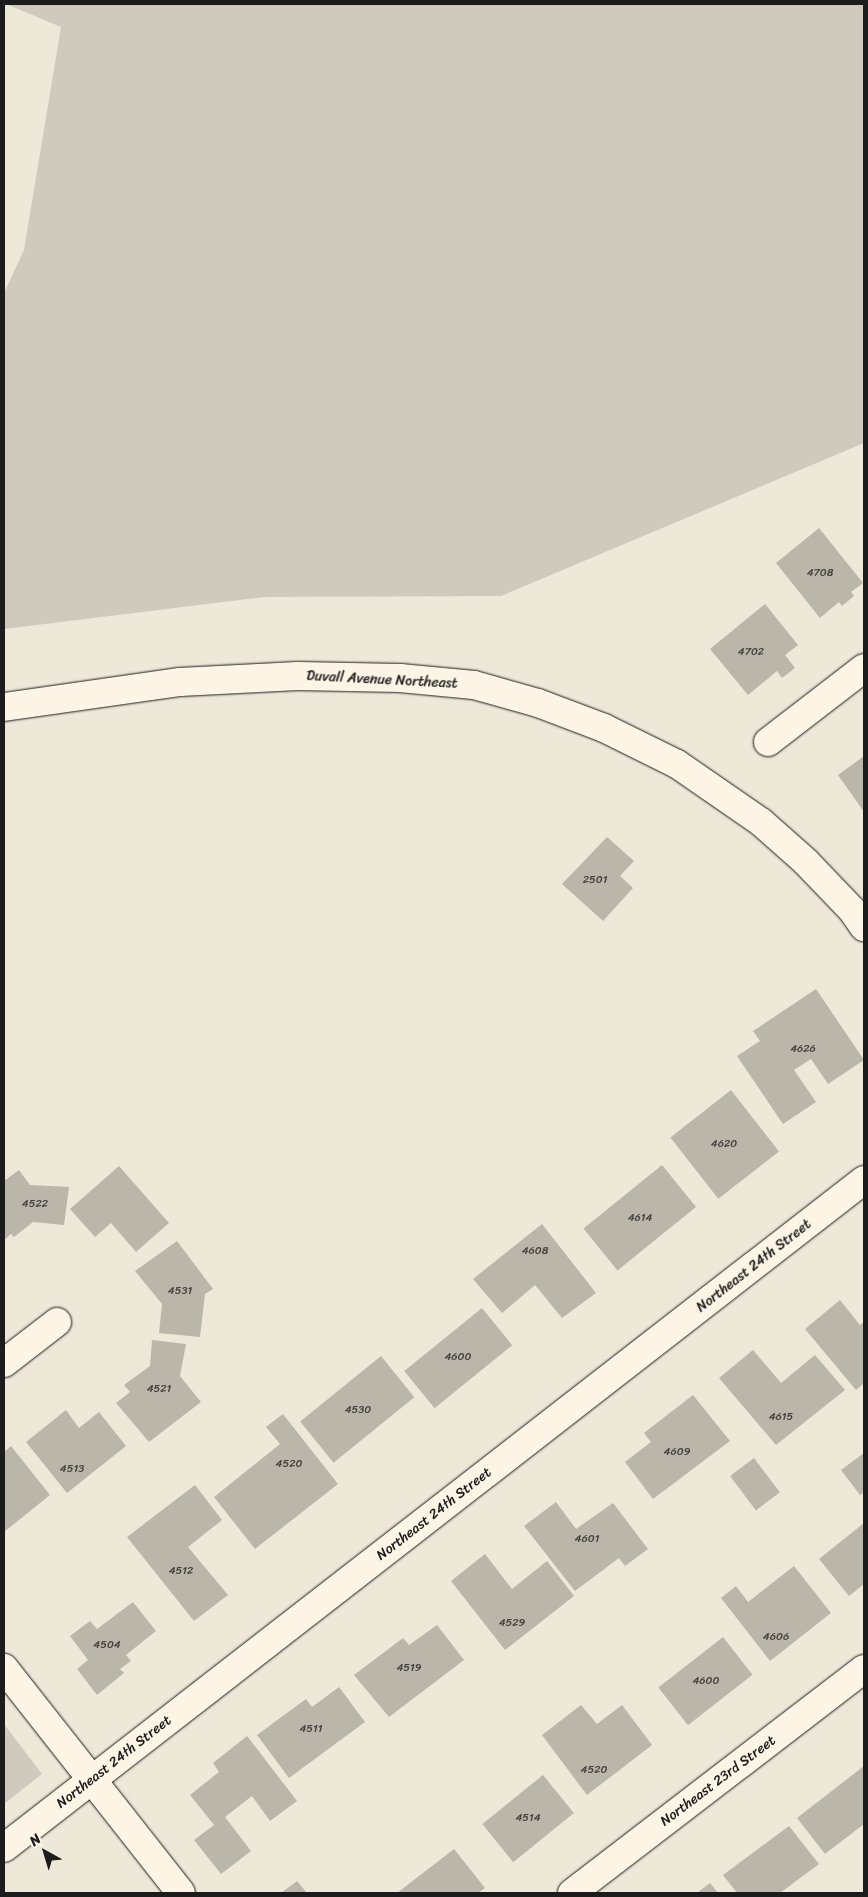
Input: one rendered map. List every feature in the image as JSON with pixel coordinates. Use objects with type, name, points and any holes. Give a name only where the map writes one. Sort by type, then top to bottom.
[{"type":"street","points":[[768,742],[864,668]]},
{"type":"street","name":"Duvall Avenue Northeast","points":[[4,707],[180,682],[298,676],[400,678],[474,685],[538,702],[604,728],[677,764],[761,822],[860,912]]},
{"type":"street","name":"Northeast 24th Street","points":[[4,1848],[864,1180]]},
{"type":"street","points":[[4,1364],[57,1322]]},
{"type":"street","points":[[4,1668],[181,1893]]},
{"type":"street","name":"Northeast 23rd Street","points":[[572,1893],[864,1669]]},
{"type":"shaded area","points":[[6,4],[864,4],[864,443],[501,596],[265,597],[4,629],[4,293],[24,250],[61,27]]},
{"type":"shaded area","points":[[4,1724],[42,1774],[4,1804]]},
{"type":"building","points":[[819,528],[863,583],[851,592],[854,596],[842,606],[839,602],[820,618],[776,563]]},
{"type":"building","points":[[765,604],[798,645],[785,655],[795,668],[782,678],[777,671],[748,695],[710,649]]},
{"type":"building","points":[[864,756],[864,812],[838,775]]},
{"type":"building","points":[[607,837],[634,861],[620,876],[633,888],[603,921],[562,884]]},
{"type":"building","points":[[816,989],[864,1060],[828,1084],[811,1059],[794,1070],[816,1102],[783,1124],[737,1056],[760,1041],[753,1031]]},
{"type":"building","points":[[731,1090],[779,1151],[718,1199],[670,1137]]},
{"type":"building","points":[[662,1165],[696,1207],[617,1271],[584,1229]]},
{"type":"building","points":[[119,1166],[169,1223],[136,1252],[111,1223],[95,1237],[70,1209]]},
{"type":"building","points":[[19,1170],[30,1185],[69,1187],[64,1225],[33,1222],[14,1237],[11,1234],[4,1240],[4,1181]]},
{"type":"building","points":[[542,1224],[596,1293],[562,1318],[535,1285],[502,1313],[473,1279]]},
{"type":"building","points":[[177,1241],[213,1289],[205,1294],[200,1337],[159,1333],[162,1304],[135,1271]]},
{"type":"building","points":[[840,1300],[860,1325],[864,1322],[864,1383],[856,1390],[805,1329]]},
{"type":"building","points":[[482,1308],[512,1345],[434,1408],[404,1371]]},
{"type":"building","points":[[152,1340],[186,1344],[180,1376],[201,1402],[149,1442],[116,1403],[130,1392],[124,1385],[150,1366]]},
{"type":"building","points":[[753,1350],[781,1383],[815,1355],[845,1390],[776,1445],[719,1378]]},
{"type":"building","points":[[381,1356],[414,1397],[334,1463],[300,1421]]},
{"type":"building","points":[[693,1395],[730,1441],[653,1499],[625,1462],[651,1442],[644,1433]]},
{"type":"building","points":[[66,1410],[79,1428],[99,1412],[126,1446],[67,1493],[26,1442]]},
{"type":"building","points":[[283,1414],[338,1484],[255,1549],[214,1497],[280,1444],[266,1427]]},
{"type":"building","points":[[11,1446],[50,1495],[4,1532],[4,1452]]},
{"type":"building","points":[[864,1453],[864,1492],[860,1495],[841,1470]]},
{"type":"building","points":[[754,1458],[780,1492],[756,1510],[730,1476]]},
{"type":"building","points":[[195,1485],[222,1520],[188,1547],[228,1595],[194,1621],[127,1537]]},
{"type":"building","points":[[556,1502],[576,1529],[613,1503],[648,1549],[625,1566],[619,1558],[575,1591],[524,1526]]},
{"type":"building","points":[[864,1523],[864,1584],[849,1596],[819,1559]]},
{"type":"building","points":[[485,1554],[512,1589],[547,1561],[574,1596],[505,1650],[451,1581]]},
{"type":"building","points":[[794,1566],[831,1613],[770,1661],[721,1598],[736,1586],[748,1602]]},
{"type":"building","points":[[133,1602],[156,1631],[126,1655],[131,1661],[120,1669],[124,1673],[97,1695],[77,1669],[88,1660],[70,1636],[90,1621],[97,1629]]},
{"type":"building","points":[[437,1625],[464,1660],[389,1717],[354,1675],[403,1638],[409,1645]]},
{"type":"building","points":[[723,1637],[753,1675],[688,1725],[658,1687]]},
{"type":"building","points":[[339,1687],[365,1722],[289,1778],[257,1735],[306,1699],[312,1707]]},
{"type":"building","points":[[581,1705],[597,1724],[622,1705],[652,1745],[587,1795],[542,1735]]},
{"type":"building","points":[[247,1736],[297,1801],[270,1821],[252,1796],[225,1817],[251,1851],[221,1874],[194,1840],[214,1825],[190,1795],[219,1772],[213,1763]]},
{"type":"building","points":[[864,1766],[864,1824],[825,1854],[797,1818]]},
{"type":"building","points":[[543,1775],[574,1813],[513,1862],[482,1824]]},
{"type":"building","points":[[789,1826],[819,1864],[780,1893],[737,1893],[723,1875]]},
{"type":"building","points":[[454,1849],[485,1888],[478,1893],[397,1893]]},
{"type":"building","points":[[297,1881],[307,1893],[281,1893]]},
{"type":"building","points":[[710,1883],[718,1893],[697,1893]]}]
